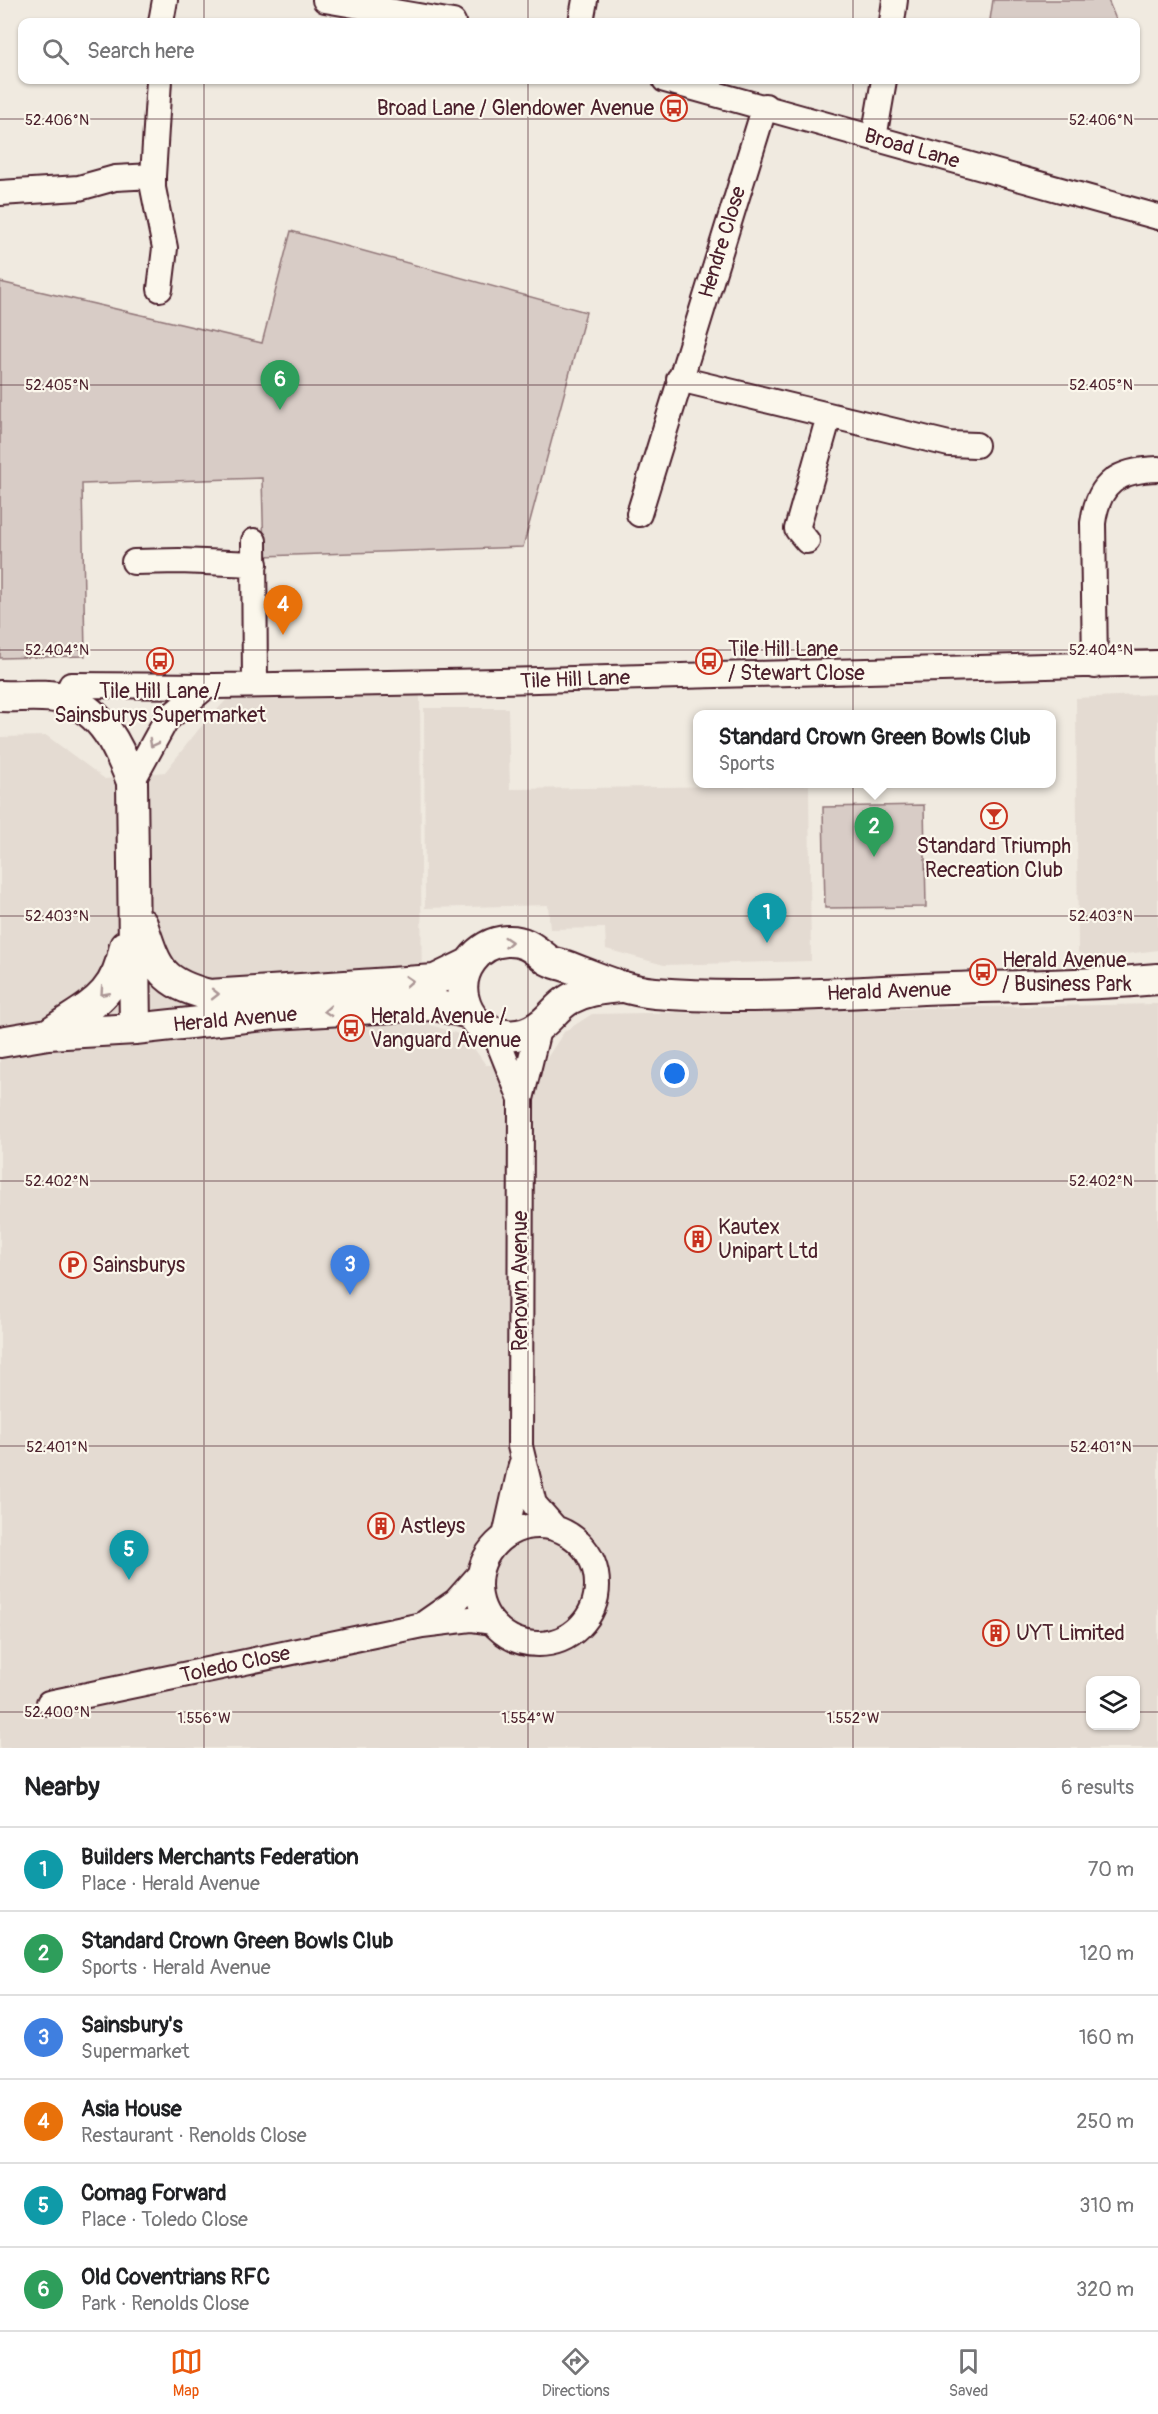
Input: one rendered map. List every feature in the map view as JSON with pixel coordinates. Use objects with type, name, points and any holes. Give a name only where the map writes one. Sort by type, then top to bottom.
[{"type":"main road","name":"Tile Hill Lane","points":[[0,696],[67,692]]},
{"type":"main road","points":[[0,707],[67,692],[105,728],[119,748],[132,782],[135,1029]]},
{"type":"main road","points":[[48,1034],[104,996],[120,972],[134,899]]},
{"type":"main road","name":"Herald Avenue","points":[[134,899],[156,964],[181,988],[208,995],[435,980],[468,964],[478,952],[491,944],[506,941],[533,946],[549,960],[620,987],[655,993],[824,993],[1110,983],[1158,979]]},
{"type":"main road","points":[[545,1020],[558,987],[549,960]]},
{"type":"main road","points":[[468,964],[464,974],[462,994],[469,1013]]},
{"type":"main road","name":"Herald Avenue","points":[[0,1042],[48,1034],[135,1029],[264,1015],[435,1005],[469,1013],[480,1026],[495,1034],[518,1035],[545,1020],[561,1004],[588,991],[620,987]]},
{"type":"street","points":[[162,18],[165,0]]},
{"type":"street","points":[[325,0],[430,18]]},
{"type":"street","points":[[582,18],[585,0]]},
{"type":"street","points":[[893,18],[895,0]]},
{"type":"street","points":[[159,84],[153,188],[165,248],[161,291]]},
{"type":"street","name":"Broad Lane","points":[[680,84],[1158,217]]},
{"type":"street","points":[[874,138],[884,84]]},
{"type":"street","name":"Hendre Close","points":[[639,514],[644,460],[679,379],[765,106]]},
{"type":"street","points":[[0,194],[79,188],[115,178],[153,176]]},
{"type":"street","points":[[679,379],[829,416],[964,439]]},
{"type":"street","points":[[795,535],[829,416]]},
{"type":"street","points":[[1095,666],[1093,523],[1097,501],[1109,485],[1122,475],[1138,470],[1158,469]]},
{"type":"street","points":[[134,562],[161,570],[254,553],[255,684]]},
{"type":"street","name":"Tile Hill Lane","points":[[67,692],[255,684],[1158,663]]},
{"type":"street","points":[[132,782],[166,720],[207,686]]},
{"type":"street","name":"Renown Avenue","points":[[505,1536],[521,1463],[519,1282],[521,1099],[545,1020]]},
{"type":"street","name":"Renown Avenue","points":[[495,1034],[521,1099]]},
{"type":"street","name":"Renown Avenue","points":[[521,1463],[534,1504],[556,1529]]},
{"type":"street","points":[[539,1526],[556,1529],[574,1538],[586,1550],[594,1566],[598,1583],[596,1599],[587,1619],[572,1634],[544,1644],[512,1639],[491,1622],[483,1607],[479,1590],[480,1574],[485,1559],[505,1536],[521,1528],[539,1526]]},
{"type":"street","name":"Toledo Close","points":[[422,1625],[456,1601],[480,1574]]},
{"type":"street","name":"Toledo Close","points":[[49,1703],[422,1625],[471,1619],[491,1622]]},
{"type":"shaded area","points":[[993,0],[1108,0],[1115,18],[990,18]]},
{"type":"shaded area","points":[[291,231],[586,312],[523,547],[264,556],[262,478],[82,484],[85,656],[0,658],[0,282],[262,343]]},
{"type":"shaded area","points":[[420,690],[422,1022],[465,1036],[486,1065],[543,1064],[564,1032],[592,1014],[1158,1004],[1158,1748],[0,1748],[0,737],[47,736],[105,779],[165,772],[199,729],[231,695]]},
{"type":"shaded area","points":[[1158,694],[1158,950],[1103,957],[1078,953],[1076,698]]},
{"type":"shaded area","points":[[424,708],[508,708],[510,789],[693,787],[809,788],[811,961],[664,965],[606,949],[605,928],[550,929],[548,905],[425,908]]},
{"type":"shaded area","points":[[924,805],[926,907],[825,908],[823,807]]},
{"type":"place","name":"Broad Lane / Glendower Avenue","points":[[674,108]]},
{"type":"place","name":"Old Coventrians RFC","points":[[280,410]]},
{"type":"place","name":"Asia House","points":[[283,635]]},
{"type":"place","name":"Tile Hill Lane / Sainsburys Supermarket","points":[[160,661]]},
{"type":"place","name":"Tile Hill Lane / Stewart Close","points":[[709,661]]},
{"type":"place","name":"Standard Triumph Recreation Club","points":[[994,816]]},
{"type":"place","name":"Standard Crown Green Bowls Club","points":[[874,857]]},
{"type":"place","name":"Builders Merchants Federation","points":[[767,943]]},
{"type":"place","name":"Herald Avenue / Business Park","points":[[983,972]]},
{"type":"place","name":"Herald Avenue / Vanguard Avenue","points":[[351,1028]]},
{"type":"place","name":"Kautex Unipart Ltd","points":[[698,1239]]},
{"type":"place","name":"Sainsburys","points":[[73,1265]]},
{"type":"place","name":"Sainsbury's","points":[[350,1295]]},
{"type":"place","name":"Astleys","points":[[381,1526]]},
{"type":"place","name":"Comag Forward","points":[[129,1580]]},
{"type":"place","name":"UYT Limited","points":[[996,1633]]}]
